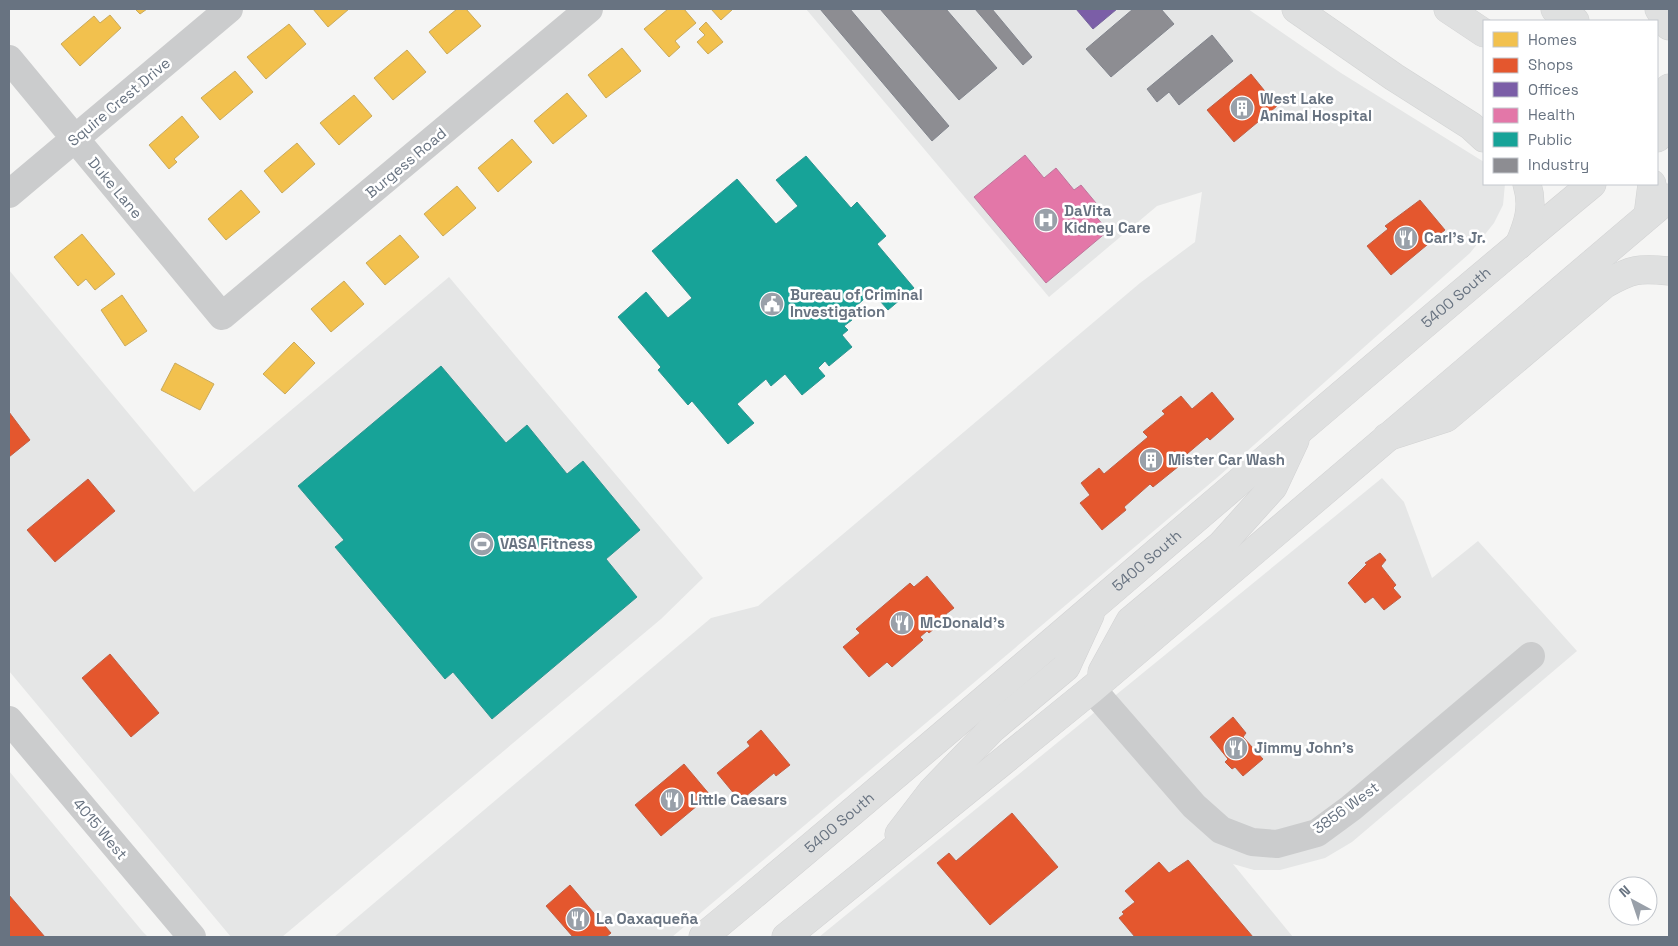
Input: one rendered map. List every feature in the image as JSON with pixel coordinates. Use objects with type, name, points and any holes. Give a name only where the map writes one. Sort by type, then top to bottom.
[{"type":"main road","points":[[1296,9],[1394,77],[1480,130]]},
{"type":"main road","points":[[1448,9],[1483,32]]},
{"type":"main road","points":[[1555,9],[1572,20]]},
{"type":"main road","points":[[1658,9],[1669,26]]},
{"type":"main road","points":[[1658,74],[1669,81]]},
{"type":"main road","points":[[1662,135],[1669,88]]},
{"type":"main road","points":[[1518,244],[1531,210],[1531,195],[1528,185]]},
{"type":"main road","name":"5400 South","points":[[703,937],[1094,608],[1518,244],[1591,185]]},
{"type":"main road","points":[[1648,216],[1652,185]]},
{"type":"main road","points":[[786,937],[1092,689],[1669,198]]},
{"type":"main road","points":[[1387,437],[1446,418],[1605,284],[1625,272],[1641,268],[1669,271]]},
{"type":"main road","points":[[1092,689],[1130,621],[1221,545],[1273,487],[1299,431]]},
{"type":"main road","points":[[878,863],[932,791],[993,728],[1066,667],[1094,608]]},
{"type":"street","name":"Squire Crest Drive","points":[[9,194],[229,9]]},
{"type":"street","name":"Burgess Road","points":[[222,316],[588,9]]},
{"type":"street","name":"Duke Lane","points":[[9,59],[222,316]]},
{"type":"street","name":"3856 West","points":[[1092,689],[1194,806],[1221,830],[1252,842],[1277,844],[1317,833],[1351,808],[1531,656]]},
{"type":"street","name":"4015 West","points":[[9,720],[192,937]]},
{"type":"shaded area","points":[[806,9],[1248,9],[1341,73],[1483,161],[1483,185],[1505,185],[1503,205],[1494,223],[1470,253],[1219,476],[672,937],[334,937],[711,618],[758,606],[1140,283],[1195,242],[1202,192],[1157,206],[1049,297]]},
{"type":"shaded area","points":[[9,270],[194,492],[449,277],[703,578],[661,619],[282,937],[231,937],[9,671]]},
{"type":"shaded area","points":[[1382,478],[1404,502],[1432,578],[1478,541],[1577,651],[1352,842],[1325,858],[1280,870],[1254,870],[1233,864],[1293,937],[819,937]]},
{"type":"shaded area","points":[[9,771],[143,932],[148,937],[9,937]]},
{"type":"building: Homes","points":[[135,9],[147,9],[140,14]]},
{"type":"building: Homes","points":[[313,9],[349,9],[328,27]]},
{"type":"building: Homes","points":[[457,9],[466,9],[481,26],[447,54],[429,32]]},
{"type":"building: Homes","points":[[668,9],[684,9],[696,23],[675,41],[680,47],[669,57],[644,29]]},
{"type":"building: Homes","points":[[711,9],[733,9],[721,20]]},
{"type":"building: Homes","points":[[110,15],[121,28],[80,66],[61,44],[94,16],[100,23]]},
{"type":"building: Homes","points":[[706,22],[723,42],[708,54],[697,42],[705,35],[699,29]]},
{"type":"building: Homes","points":[[289,24],[306,44],[266,79],[247,57]]},
{"type":"building: Homes","points":[[622,48],[641,71],[606,98],[588,75]]},
{"type":"building: Homes","points":[[407,50],[426,72],[393,100],[374,78]]},
{"type":"building: Homes","points":[[235,71],[253,92],[220,120],[201,98]]},
{"type":"building: Homes","points":[[567,93],[587,116],[553,144],[534,121]]},
{"type":"building: Homes","points":[[354,95],[372,116],[339,145],[320,123]]},
{"type":"building: Homes","points":[[182,116],[199,137],[174,159],[177,162],[169,169],[149,145]]},
{"type":"building: Homes","points":[[512,139],[532,162],[498,192],[478,168]]},
{"type":"building: Homes","points":[[297,143],[315,164],[282,193],[264,171]]},
{"type":"building: Homes","points":[[457,186],[476,208],[443,236],[424,214]]},
{"type":"building: Homes","points":[[241,190],[260,212],[226,240],[208,219]]},
{"type":"building: Homes","points":[[82,234],[115,274],[95,290],[86,279],[78,286],[54,257]]},
{"type":"building: Homes","points":[[400,235],[419,257],[385,285],[366,263]]},
{"type":"building: Homes","points":[[344,281],[364,304],[331,332],[311,309]]},
{"type":"building: Homes","points":[[122,295],[147,331],[125,346],[101,310]]},
{"type":"building: Homes","points":[[294,342],[315,363],[285,394],[263,374]]},
{"type":"building: Homes","points":[[175,363],[214,384],[200,410],[161,390]]},
{"type":"building: Shops","name":"West Lake Animal Hospital","points":[[1251,74],[1277,106],[1234,142],[1207,110]]},
{"type":"building: Shops","name":"Carl's Jr.","points":[[1420,200],[1445,230],[1391,275],[1367,246],[1388,229],[1385,226]]},
{"type":"building: Shops","name":"Mister Car Wash","points":[[1212,392],[1234,419],[1210,440],[1207,437],[1181,459],[1184,462],[1153,487],[1150,484],[1124,507],[1126,510],[1102,530],[1080,503],[1090,495],[1081,483],[1099,468],[1104,474],[1148,437],[1143,432],[1165,414],[1162,411],[1181,396],[1192,409]]},
{"type":"building: Shops","points":[[9,412],[30,440],[9,457]]},
{"type":"building: Shops","points":[[88,479],[115,511],[55,562],[27,530]]},
{"type":"building: Shops","points":[[1380,553],[1386,560],[1381,566],[1396,585],[1393,588],[1401,597],[1384,610],[1373,597],[1365,603],[1348,583],[1367,564],[1365,563]]},
{"type":"building: Shops","name":"McDonald's","points":[[927,576],[954,608],[946,614],[948,617],[929,633],[927,631],[920,637],[923,640],[892,667],[887,662],[869,677],[843,647],[860,633],[856,629],[910,583],[914,587]]},
{"type":"building: Shops","points":[[110,654],[159,713],[131,737],[82,678]]},
{"type":"building: Shops","name":"Jimmy John's","points":[[1233,717],[1246,733],[1243,737],[1263,759],[1243,776],[1235,767],[1232,769],[1225,762],[1228,759],[1210,737]]},
{"type":"building: Shops","points":[[761,730],[790,765],[776,776],[774,773],[740,801],[717,773],[750,746],[747,742]]},
{"type":"building: Shops","name":"Little Caesars","points":[[684,764],[710,795],[661,836],[635,805]]},
{"type":"building: Shops","points":[[1012,813],[1058,867],[990,925],[937,863],[949,853],[956,861]]},
{"type":"building: Shops","points":[[1188,860],[1253,937],[1135,937],[1119,918],[1124,914],[1122,912],[1135,902],[1125,891],[1159,862],[1169,873]]},
{"type":"building: Shops","name":"La Oaxaqueña","points":[[570,885],[611,933],[606,937],[573,937],[546,906]]},
{"type":"building: Shops","points":[[9,895],[45,937],[9,937]]},
{"type":"building: Offices","points":[[1076,9],[1117,9],[1093,29]]},
{"type":"building: Health","name":"DaVita Kidney Care","points":[[1025,155],[1044,178],[1056,168],[1074,190],[1081,185],[1096,203],[1089,208],[1108,231],[1046,283],[974,197]]},
{"type":"building: Public","name":"Bureau of Criminal Investigation","points":[[806,156],[851,208],[857,202],[886,236],[877,244],[914,288],[888,310],[872,292],[847,314],[852,320],[844,326],[848,330],[842,335],[852,347],[829,366],[825,361],[818,368],[825,376],[802,395],[785,374],[771,386],[766,379],[737,404],[754,423],[728,444],[692,401],[688,405],[658,370],[661,367],[618,317],[646,292],[668,318],[692,298],[652,251],[737,179],[776,224],[798,206],[776,180]]},
{"type":"building: Public","name":"VASA Fitness","points":[[441,366],[506,443],[527,425],[567,474],[583,461],[640,530],[606,559],[637,597],[492,719],[453,672],[445,679],[335,547],[344,540],[298,486]]},
{"type":"building: Industry","points":[[820,9],[850,9],[949,126],[932,141]]},
{"type":"building: Industry","points":[[880,9],[946,9],[997,68],[959,100]]},
{"type":"building: Industry","points":[[975,9],[992,9],[1032,57],[1023,65]]},
{"type":"building: Industry","points":[[1133,9],[1161,9],[1174,24],[1111,77],[1086,49]]},
{"type":"building: Industry","points":[[1212,35],[1233,61],[1179,105],[1169,92],[1157,102],[1147,89]]},
{"type":"place","name":"West Lake Animal Hospital","points":[[1242,108]]},
{"type":"place","name":"DaVita Kidney Care","points":[[1046,220]]},
{"type":"place","name":"Carl's Jr.","points":[[1406,238]]},
{"type":"place","name":"Bureau of Criminal Investigation","points":[[772,304]]},
{"type":"place","name":"Mister Car Wash","points":[[1151,460]]},
{"type":"place","name":"VASA Fitness","points":[[482,544]]},
{"type":"place","name":"McDonald's","points":[[902,623]]},
{"type":"place","name":"Jimmy John's","points":[[1236,748]]},
{"type":"place","name":"Little Caesars","points":[[672,800]]},
{"type":"place","name":"La Oaxaqueña","points":[[578,919]]}]
